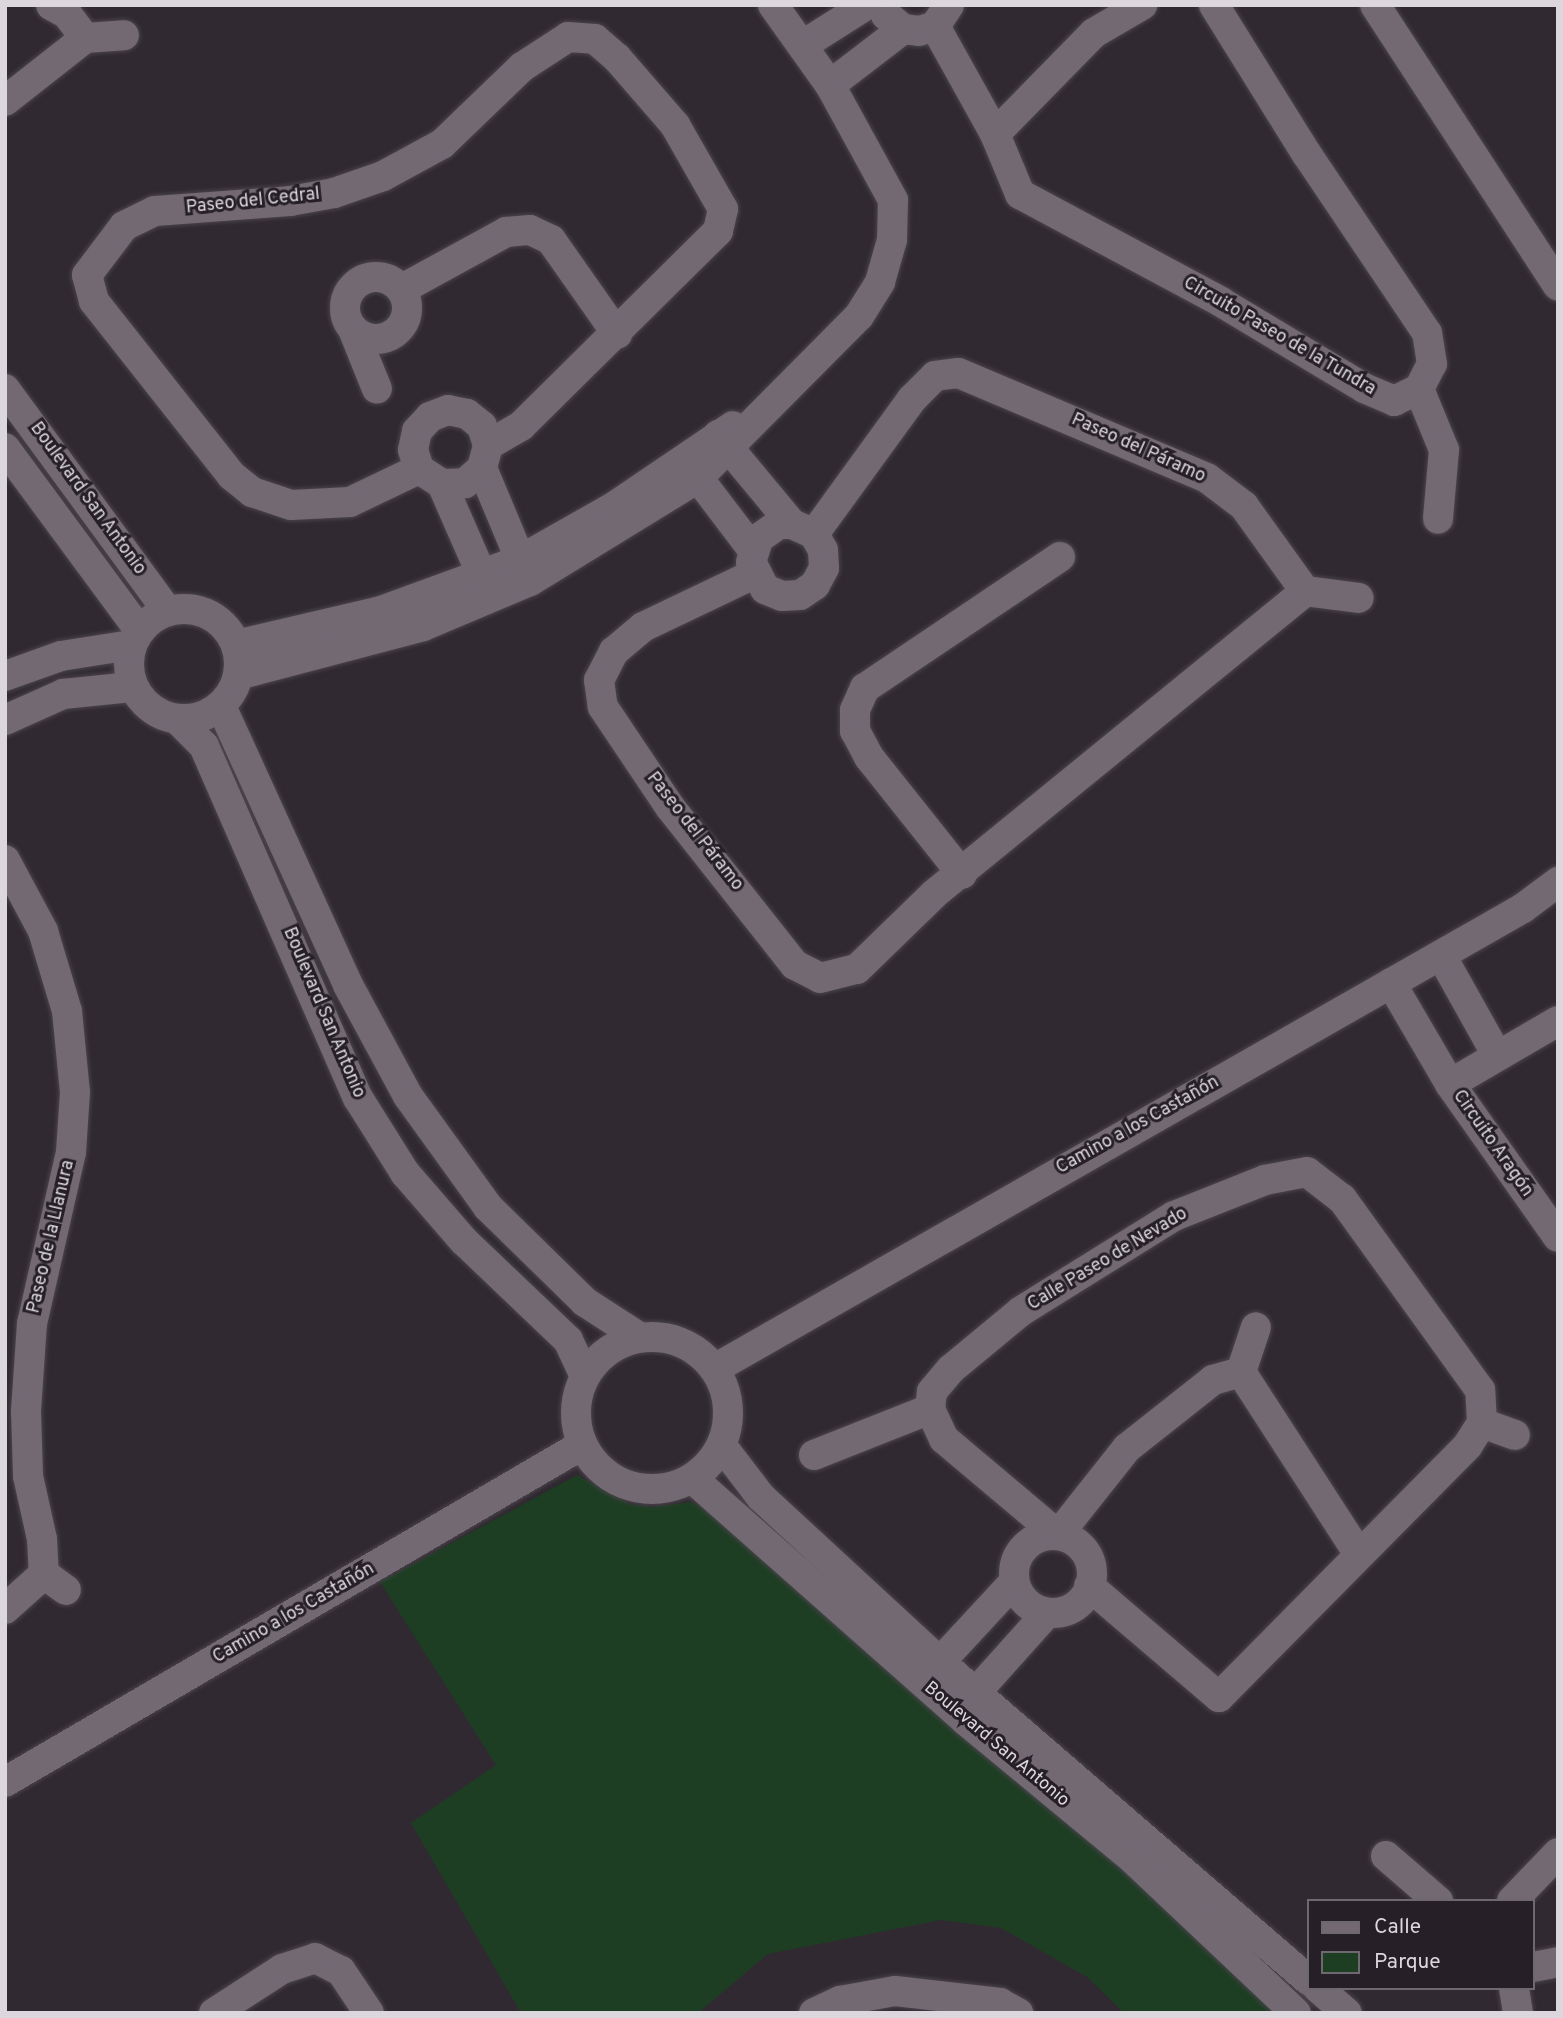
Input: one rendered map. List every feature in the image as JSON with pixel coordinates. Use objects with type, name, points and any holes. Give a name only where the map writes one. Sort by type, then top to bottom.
[{"type":"street","points":[[51,5],[66,14],[85,38]]},
{"type":"street","points":[[238,675],[423,626],[487,587],[525,571],[691,469],[766,406],[859,316],[880,282],[892,240],[893,200],[830,85],[773,5]]},
{"type":"street","points":[[803,45],[866,5]]},
{"type":"street","points":[[884,5],[887,15],[903,29],[919,31],[942,16]]},
{"type":"street","points":[[995,134],[1094,33],[1142,5]]},
{"type":"street","points":[[1214,5],[1306,153],[1427,333],[1432,364],[1419,389],[1444,450],[1438,519]]},
{"type":"street","points":[[1375,5],[1558,286]]},
{"type":"street","name":"Circuito Paseo de la Tundra","points":[[942,16],[1020,194],[1221,302],[1364,388],[1394,401],[1419,389]]},
{"type":"street","points":[[830,85],[903,29]]},
{"type":"street","points":[[5,101],[85,38],[124,35]]},
{"type":"street","name":"Paseo del Cedral","points":[[568,37],[595,39],[617,58],[675,125],[723,209],[718,231],[617,334],[521,426],[485,456],[465,483],[431,477],[351,502],[291,505],[252,492],[232,476],[94,301],[87,275],[124,226],[155,211],[290,201],[334,193],[383,176],[442,144],[522,67],[556,44],[568,37]]},
{"type":"street","points":[[402,289],[506,232],[530,230],[551,240],[617,334]]},
{"type":"street","points":[[354,332],[376,340],[398,332],[408,311],[402,289],[385,277],[364,279],[348,293],[345,314],[377,389]]},
{"type":"street","name":"Paseo del Páramo","points":[[958,373],[1207,478],[1244,506],[1305,591],[962,874],[934,894],[857,969],[820,978],[795,965],[670,807],[603,707],[599,680],[614,651],[643,627],[754,562],[768,530],[803,529],[912,399],[935,376],[958,373]]},
{"type":"street","name":"Boulevard San Antonio","points":[[5,389],[167,610]]},
{"type":"street","points":[[487,587],[431,477],[414,450],[417,431],[430,417],[448,410],[467,414],[482,426],[485,456],[525,571]]},
{"type":"street","points":[[691,469],[754,562],[765,589],[782,596],[800,595],[815,585],[824,568],[823,550],[723,442]]},
{"type":"street","name":"Boulevard San Antonio","points":[[5,448],[135,638]]},
{"type":"street","points":[[962,874],[869,757],[855,731],[855,710],[865,688],[1060,557]]},
{"type":"street","points":[[236,645],[487,587]]},
{"type":"street","points":[[1305,591],[1360,598]]},
{"type":"street","points":[[5,720],[63,694],[132,687],[135,638],[151,617],[167,610],[193,610],[221,623],[236,645],[238,675],[221,706],[200,718],[178,720]]},
{"type":"street","points":[[5,676],[61,656],[135,638]]},
{"type":"street","name":"Boulevard San Antonio","points":[[132,687],[152,708],[178,720],[204,746],[358,1098],[405,1173],[464,1241],[568,1340],[585,1376]]},
{"type":"street","name":"Boulevard San Antonio","points":[[221,706],[348,985],[408,1096],[488,1207],[585,1302],[639,1337]]},
{"type":"street","name":"Paseo de la Llanura","points":[[5,860],[43,930],[67,1011],[75,1092],[71,1152],[32,1323],[26,1411],[28,1476],[55,1582],[5,1609]]},
{"type":"street","name":"Camino a los Castañón","points":[[716,1368],[1523,908],[1558,882]]},
{"type":"street","points":[[1441,955],[1497,1055]]},
{"type":"street","name":"Circuito Aragón","points":[[1391,984],[1450,1084],[1558,1237]]},
{"type":"street","name":"Circuito Aragón","points":[[1450,1084],[1558,1021]]},
{"type":"street","points":[[1089,1586],[1219,1697],[1235,1686],[1358,1553],[1468,1445],[1482,1423],[1480,1390],[1342,1199],[1284,1153]]},
{"type":"street","name":"Calle Paseo de Nevado","points":[[930,1409],[932,1392],[951,1369],[1020,1312],[1174,1216],[1265,1180],[1307,1172]]},
{"type":"street","points":[[1241,1372],[1256,1327]]},
{"type":"street","points":[[639,1337],[681,1341],[716,1368],[730,1406],[722,1446],[693,1479],[662,1490],[630,1487],[602,1471],[582,1445],[576,1410],[585,1376],[608,1352],[639,1337]]},
{"type":"street","points":[[814,1455],[930,1409],[944,1439],[1058,1535],[1077,1543],[1089,1559],[1089,1586],[1084,1598],[1068,1611],[1047,1613],[1026,1603],[1014,1582],[1014,1569],[1026,1546],[1040,1537],[1058,1535],[1126,1448],[1213,1380],[1241,1372]]},
{"type":"street","points":[[1241,1372],[1358,1553]]},
{"type":"street","points":[[1482,1423],[1515,1435]]},
{"type":"street","name":"Camino a los Castañón","points":[[5,1782],[582,1445]]},
{"type":"street","name":"Boulevard San Antonio","points":[[722,1446],[761,1497],[940,1662],[978,1690],[1308,1980]]},
{"type":"street","name":"Boulevard San Antonio","points":[[693,1479],[965,1720],[1133,1859],[1296,2013]]},
{"type":"street","points":[[940,1662],[1014,1582]]},
{"type":"street","points":[[978,1690],[1047,1613]]},
{"type":"street","points":[[1514,1899],[1558,1853]]},
{"type":"street","points":[[1386,1856],[1436,1899]]},
{"type":"street","points":[[214,2013],[282,1969],[315,1958],[341,1971],[369,2013]]},
{"type":"street","points":[[1535,1967],[1558,1962]]},
{"type":"street","points":[[1320,1990],[1347,2013]]},
{"type":"street","points":[[814,2013],[840,2001],[895,1991],[968,2006],[1000,2003],[1018,2013]]},
{"type":"green space","points":[[577,1475],[630,1504],[652,1507],[691,1502],[711,1511],[1130,1872],[1284,2013],[1124,2013],[1087,1977],[1001,1928],[941,1920],[768,1954],[698,2013],[521,2013],[411,1823],[496,1765],[380,1582]]}]
